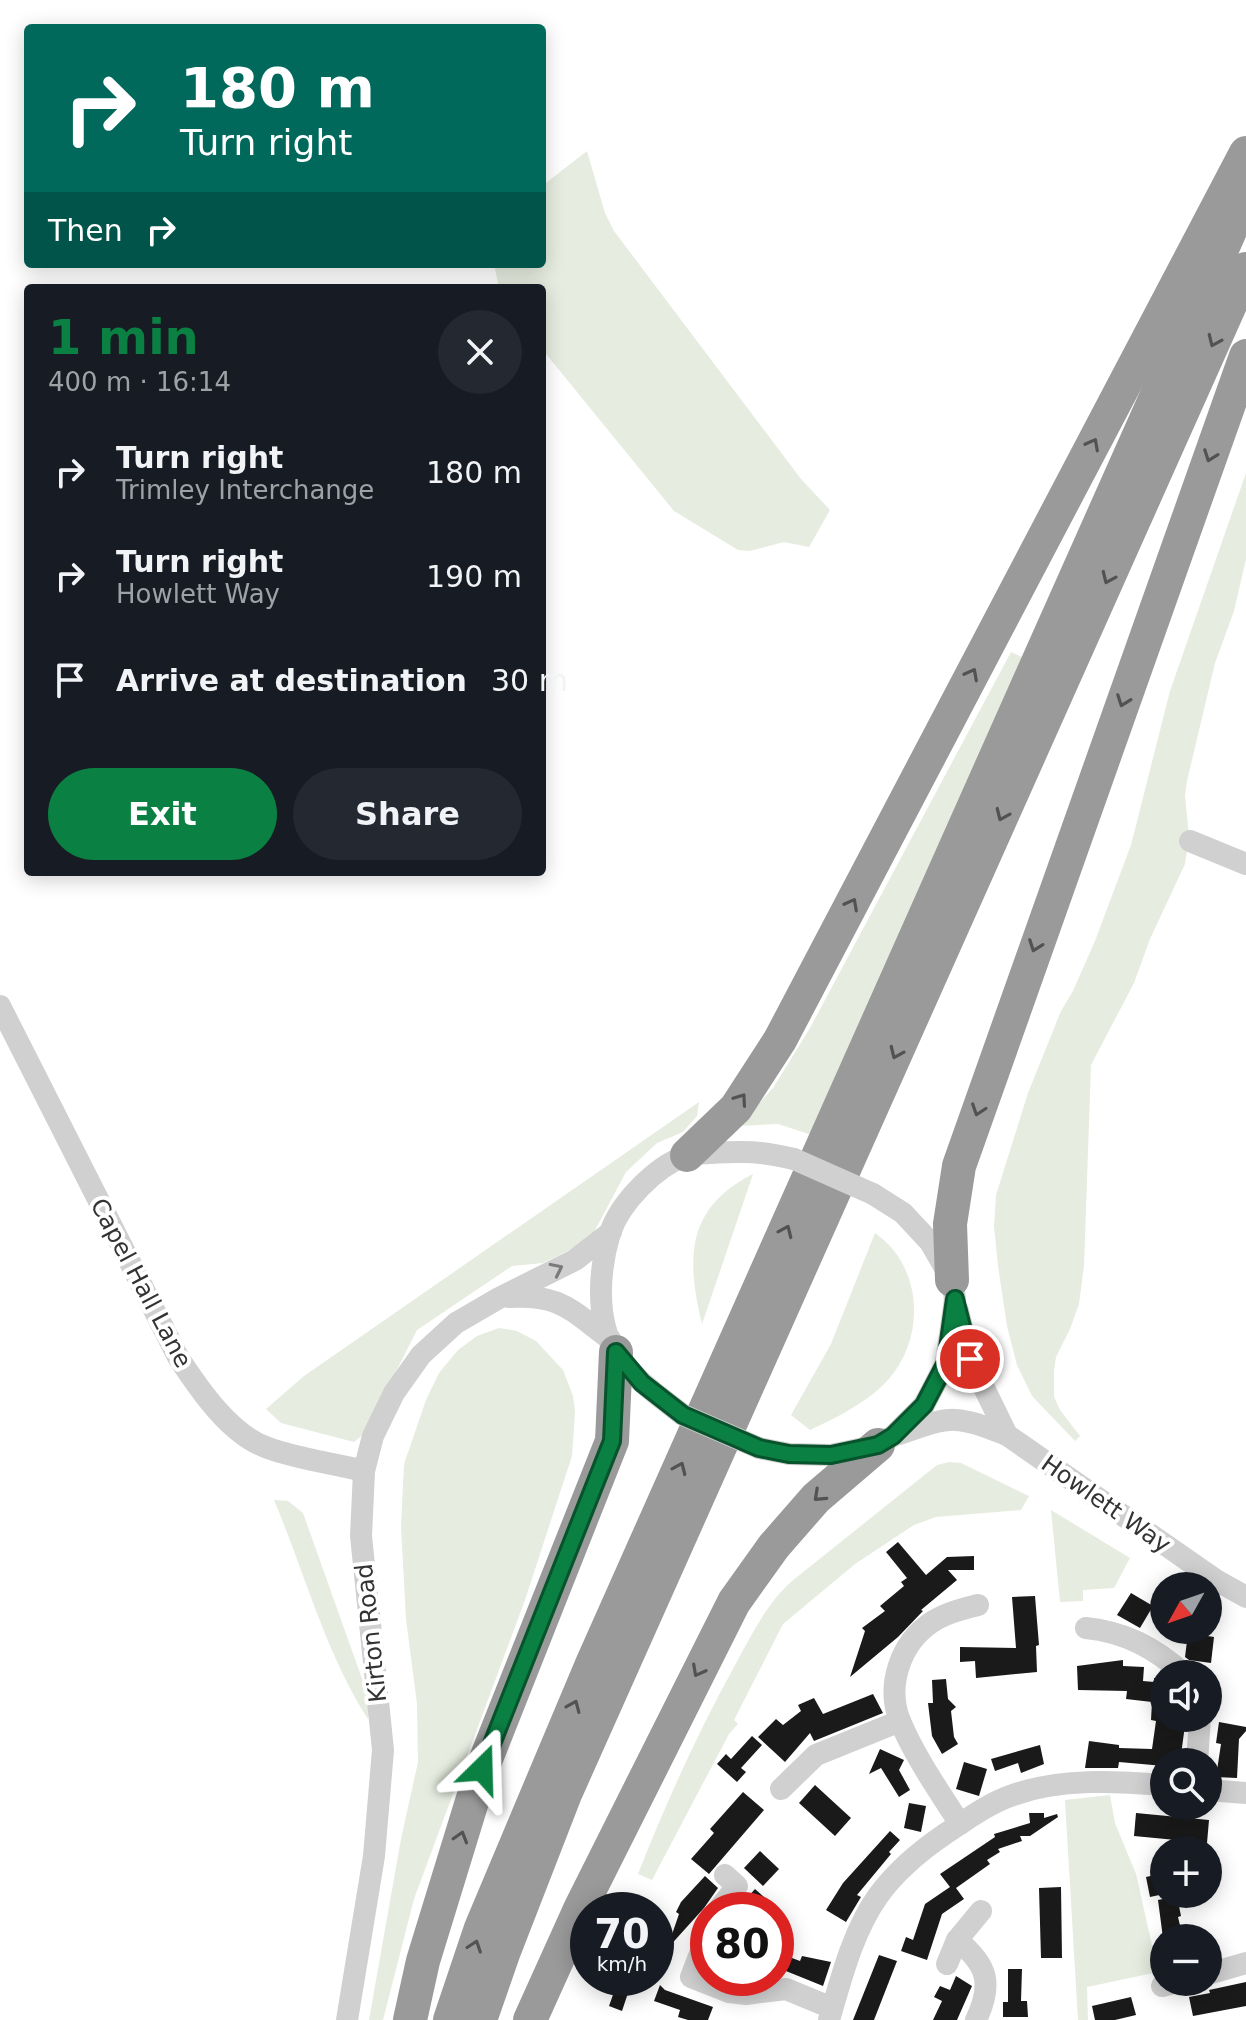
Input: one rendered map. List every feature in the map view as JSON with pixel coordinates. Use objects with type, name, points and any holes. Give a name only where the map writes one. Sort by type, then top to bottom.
[{"type":"highway","points":[[687,1155],[736,1108],[780,1040],[1246,153]]},
{"type":"highway","points":[[450,2020],[481,1928],[592,1664],[1246,195]]},
{"type":"highway","points":[[480,2020],[565,1794],[1246,269]]},
{"type":"highway","points":[[954,1289],[950,1224],[959,1166],[1246,356]]},
{"type":"highway","points":[[410,2020],[423,1961],[482,1769],[612,1441],[613,1346]]},
{"type":"highway","points":[[530,2020],[588,1893],[734,1602],[774,1546],[816,1498],[886,1440]]},
{"type":"street","points":[[1190,841],[1246,864]]},
{"type":"street","name":"Capel Hall Lane","points":[[0,1006],[171,1343],[204,1397],[244,1434],[266,1447],[364,1471]]},
{"type":"street","name":"Howlett Way","points":[[687,1155],[756,1150],[794,1159],[873,1194],[903,1213],[930,1242],[954,1289],[970,1359],[1007,1435]]},
{"type":"street","points":[[613,1346],[601,1305],[603,1271],[611,1232],[628,1201],[660,1170],[687,1155]]},
{"type":"street","name":"Kirton Road","points":[[347,2020],[374,1856],[383,1750],[361,1536],[364,1471],[373,1436],[394,1393],[421,1355],[456,1323],[575,1260],[611,1232]]},
{"type":"street","points":[[886,1440],[924,1405],[946,1363],[954,1289]]},
{"type":"street","name":"Kirton Road","points":[[499,1298],[534,1296],[559,1301],[613,1346]]},
{"type":"street","name":"Howlett Way","points":[[613,1346],[642,1383],[683,1415],[759,1448],[789,1454],[831,1455],[886,1440],[945,1418],[970,1420],[1007,1435],[1203,1571],[1246,1597]]},
{"type":"street","points":[[960,1824],[900,1721],[895,1685],[905,1650],[922,1629],[932,1621],[978,1605]]},
{"type":"street","points":[[1086,1628],[1126,1635],[1167,1660]]},
{"type":"street","points":[[781,1789],[816,1755],[900,1721]]},
{"type":"street","points":[[794,1993],[831,2014],[862,1924],[877,1897],[899,1871],[925,1848],[960,1824],[1012,1795],[1039,1787],[1091,1782],[1150,1784]]},
{"type":"street","points":[[1222,1791],[1246,1793]]},
{"type":"street","points":[[725,1875],[737,1886],[732,1892]]},
{"type":"street","points":[[947,1964],[957,1940],[981,1911]]},
{"type":"street","points":[[957,1940],[977,1961],[985,1980],[986,1998],[976,2020]]},
{"type":"street","points":[[1222,1970],[1246,1963]]},
{"type":"shaded area","points":[[587,151],[605,213],[614,231],[801,479],[830,510],[809,547],[784,542],[750,551],[738,550],[674,511],[546,354],[546,284],[498,284],[495,268],[546,268],[546,183]]},
{"type":"shaded area","points":[[1246,473],[1246,559],[1234,611],[1215,663],[1187,781],[1185,796],[1189,836],[1185,864],[1150,939],[1134,983],[1091,1065],[1084,1266],[1079,1304],[1056,1357],[1054,1371],[1054,1397],[1080,1436],[1075,1441],[1032,1396],[1017,1365],[1007,1326],[998,1266],[994,1226],[996,1195],[1028,1093],[1061,1011],[1095,941],[1131,845],[1170,691]]},
{"type":"shaded area","points":[[1011,652],[1033,662],[821,1138],[778,1124],[739,1126],[773,1088],[810,1028]]},
{"type":"shaded area","points":[[699,1102],[697,1116],[683,1132],[657,1143],[626,1172],[593,1234],[572,1249],[543,1263],[512,1266],[417,1330],[365,1433],[354,1442],[281,1423],[266,1409],[304,1376]]},
{"type":"shaded area","points":[[753,1174],[702,1324],[694,1278],[696,1237],[703,1219],[715,1202]]},
{"type":"shaded area","points":[[875,1233],[891,1247],[903,1264],[910,1283],[914,1303],[909,1344],[900,1363],[880,1388],[851,1409],[810,1430],[791,1415],[831,1344]]},
{"type":"shaded area","points":[[499,1328],[517,1331],[536,1341],[563,1370],[575,1411],[572,1456],[525,1600],[414,1899],[383,2020],[369,2020],[418,1762],[417,1704],[406,1619],[401,1526],[404,1464],[426,1400],[439,1373],[458,1350],[477,1336]]},
{"type":"shaded area","points":[[961,1463],[1029,1496],[1021,1510],[936,1517],[914,1525],[855,1564],[783,1624],[734,1720],[738,1724],[729,1734],[652,1880],[638,1874],[707,1718],[753,1632],[774,1600],[792,1581],[937,1465]]},
{"type":"shaded area","points":[[274,1500],[288,1501],[303,1513],[371,1704],[368,1719],[328,1640]]},
{"type":"shaded area","points":[[1051,1510],[1130,1558],[1114,1588],[1083,1590],[1083,1601],[1060,1602]]},
{"type":"shaded area","points":[[1110,1795],[1115,1823],[1136,1874],[1150,1936],[1150,1974],[1087,1987],[1088,2020],[1078,2020],[1065,1800]]},
{"type":"building","points":[[898,1542],[926,1575],[947,1557],[974,1556],[974,1570],[948,1570],[957,1580],[921,1610],[898,1637],[850,1677],[865,1631],[862,1628],[885,1611],[880,1606],[904,1586],[901,1582],[907,1578],[886,1552]]},
{"type":"building","points":[[1131,1593],[1150,1604],[1150,1611],[1140,1628],[1117,1615]]},
{"type":"building","points":[[1035,1596],[1039,1645],[1036,1646],[1037,1672],[976,1678],[975,1661],[960,1662],[960,1647],[1016,1648],[1012,1597]]},
{"type":"building","points":[[1187,1644],[1213,1644],[1211,1660],[1189,1660],[1185,1657]]},
{"type":"building","points":[[1123,1660],[1123,1666],[1144,1667],[1143,1681],[1150,1682],[1150,1702],[1126,1699],[1127,1691],[1078,1690],[1077,1666]]},
{"type":"building","points":[[946,1679],[948,1699],[956,1707],[951,1711],[954,1737],[958,1744],[942,1754],[932,1736],[928,1703],[933,1703],[932,1680]]},
{"type":"building","points":[[873,1694],[883,1713],[814,1741],[810,1733],[785,1762],[758,1737],[776,1719],[783,1725],[801,1711],[798,1705],[814,1698],[823,1714]]},
{"type":"building","points":[[1222,1723],[1246,1727],[1239,1739],[1237,1778],[1222,1777],[1222,1748],[1221,1744],[1216,1743],[1218,1732],[1222,1732]]},
{"type":"building","points":[[1154,1732],[1184,1732],[1182,1748],[1152,1748]]},
{"type":"building","points":[[752,1736],[762,1745],[741,1768],[746,1772],[737,1782],[717,1764],[726,1754],[731,1759]]},
{"type":"building","points":[[1089,1741],[1119,1745],[1119,1748],[1150,1749],[1150,1765],[1119,1762],[1118,1768],[1085,1768]]},
{"type":"building","points":[[1040,1745],[1044,1764],[1021,1773],[1018,1763],[995,1771],[991,1759]]},
{"type":"building","points":[[880,1749],[904,1760],[899,1770],[910,1790],[899,1797],[881,1768],[869,1774]]},
{"type":"building","points":[[964,1762],[987,1769],[979,1796],[956,1789]]},
{"type":"building","points":[[815,1785],[851,1818],[835,1836],[799,1803]]},
{"type":"building","points":[[743,1792],[764,1810],[709,1874],[691,1859],[714,1833],[710,1829]]},
{"type":"building","points":[[909,1803],[926,1806],[921,1832],[904,1828]]},
{"type":"building","points":[[1029,1813],[1044,1813],[1044,1818],[1057,1814],[1058,1817],[1030,1836],[1020,1836],[1022,1841],[998,1849],[1000,1852],[987,1860],[990,1864],[956,1888],[964,1899],[942,1914],[927,1960],[901,1951],[906,1937],[913,1940],[925,1904],[950,1887],[940,1874],[995,1837],[994,1834],[1030,1823]]},
{"type":"building","points":[[1136,1813],[1150,1814],[1150,1820],[1209,1820],[1208,1836],[1134,1836]]},
{"type":"building","points":[[890,1831],[900,1840],[857,1895],[861,1897],[846,1922],[826,1910],[843,1883]]},
{"type":"building","points":[[760,1851],[779,1869],[763,1886],[744,1868]]},
{"type":"building","points":[[705,1876],[718,1888],[715,1892],[690,1892]]},
{"type":"building","points":[[1150,1876],[1150,1897],[1146,1877]]},
{"type":"building","points":[[1061,1887],[1062,1958],[1041,1958],[1039,1888]]},
{"type":"building","points":[[690,1892],[690,1924],[674,1941],[679,1914],[676,1912]]},
{"type":"building","points":[[1159,1908],[1179,1908],[1180,1924],[1161,1924]]},
{"type":"building","points":[[879,1955],[897,1961],[874,2020],[853,2020]]},
{"type":"building","points":[[802,1956],[831,1962],[823,1986],[794,1974],[794,1959],[800,1961]]},
{"type":"building","points":[[1008,1969],[1022,1969],[1021,2001],[1027,2001],[1028,2017],[1003,2017],[1003,2002],[1008,2002]]},
{"type":"building","points":[[956,1976],[972,1986],[957,2020],[933,2020],[942,2001],[934,1997],[940,1986],[950,1990]]},
{"type":"building","points":[[1246,1982],[1246,2006],[1193,2016],[1189,1997],[1222,1996],[1222,1987]]},
{"type":"building","points":[[674,1993],[713,2007],[708,2020],[688,2020],[678,2017],[680,2010],[654,2001],[656,1996],[674,1996]]},
{"type":"building","points":[[613,1996],[627,1996],[622,2011],[609,2006]]},
{"type":"building","points":[[1131,1997],[1136,2015],[1115,2020],[1095,2020],[1092,2006]]},
{"type":"route","points":[[482,1769],[612,1441],[616,1352],[642,1383],[683,1415],[759,1448],[789,1454],[831,1455],[878,1445],[893,1436],[924,1405],[946,1363],[955,1299],[970,1359]]}]
